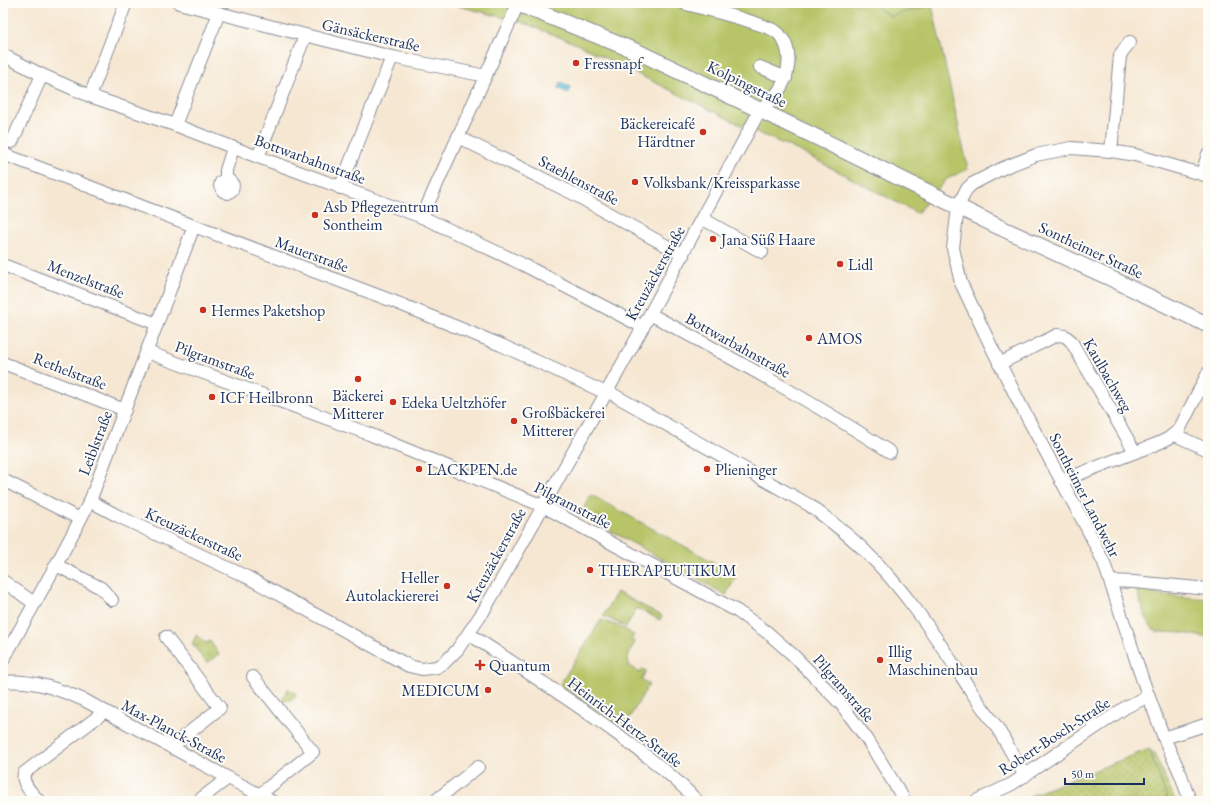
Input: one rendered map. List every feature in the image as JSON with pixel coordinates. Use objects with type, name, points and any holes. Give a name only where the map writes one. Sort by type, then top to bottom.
[{"type":"main road","name":"Kolpingstraße","points":[[517,3],[638,52],[958,207]]},
{"type":"main road","name":"Sontheimer Straße","points":[[958,207],[1208,325]]},
{"type":"street","points":[[90,96],[126,3]]},
{"type":"street","name":"Gänsäckerstraße","points":[[179,3],[392,57],[486,76]]},
{"type":"street","points":[[422,217],[486,76],[517,3]]},
{"type":"street","points":[[683,3],[766,26],[778,33],[788,50],[786,78],[760,67]]},
{"type":"street","points":[[176,126],[219,12]]},
{"type":"street","points":[[258,157],[305,36]]},
{"type":"street","points":[[1111,151],[1120,56],[1130,42]]},
{"type":"street","name":"Bottwarbahnstraße","points":[[3,55],[42,75],[90,96],[176,126],[340,188],[422,217],[522,264],[643,327]]},
{"type":"street","points":[[340,188],[392,57]]},
{"type":"street","points":[[12,142],[42,75]]},
{"type":"street","name":"Kreuzäckerstraße","points":[[90,501],[264,586],[409,666],[422,669],[436,667],[444,663],[457,650],[469,634],[518,553],[542,506],[703,219],[760,110],[775,96],[786,78]]},
{"type":"street","name":"Staehlenstraße","points":[[458,137],[572,193],[683,255]]},
{"type":"street","points":[[226,179],[226,170],[234,148]]},
{"type":"street","name":"Sontheimer Landwehr","points":[[1190,801],[1181,775],[1164,738],[1095,543],[999,364],[961,283],[955,263],[953,248],[958,207],[963,193],[972,184],[1002,168],[1044,154],[1071,148],[1111,151],[1135,155],[1205,175]]},
{"type":"street","name":"Mauerstraße","points":[[3,154],[390,300],[502,345],[606,392],[809,505],[838,526],[866,551],[896,586],[937,639],[974,696],[996,726],[1026,776]]},
{"type":"street","points":[[1205,175],[1208,154]]},
{"type":"street","points":[[703,219],[762,252]]},
{"type":"street","name":"Leiblstraße","points":[[3,660],[90,501],[194,226]]},
{"type":"street","name":"Menzelstraße","points":[[3,265],[157,324]]},
{"type":"street","name":"Bottwarbahnstraße","points":[[650,314],[749,367],[890,452]]},
{"type":"street","name":"Kaulbachweg","points":[[999,364],[1057,336],[1065,336],[1071,341],[1135,452]]},
{"type":"street","name":"Pilgramstraße","points":[[147,352],[369,434],[542,506],[743,615],[768,633],[793,655],[841,704],[867,739],[905,801]]},
{"type":"street","name":"Rethelstraße","points":[[3,363],[125,410]]},
{"type":"street","points":[[1061,481],[1159,443],[1175,435],[1182,426],[1208,373]]},
{"type":"street","points":[[1175,435],[1208,450]]},
{"type":"street","points":[[3,480],[80,519]]},
{"type":"street","points":[[56,565],[101,588],[112,600]]},
{"type":"street","points":[[3,581],[34,603]]},
{"type":"street","points":[[1110,582],[1134,582],[1208,589]]},
{"type":"street","name":"Heinrich-Hertz-Straße","points":[[469,634],[529,672],[611,730],[679,782],[697,801]]},
{"type":"street","points":[[166,637],[220,708],[170,747]]},
{"type":"street","points":[[253,677],[313,752],[259,795]]},
{"type":"street","name":"Max-Planck-Straße","points":[[3,682],[12,681],[49,686],[84,700],[271,801]]},
{"type":"street","name":"Robert-Bosch-Straße","points":[[976,801],[1026,776],[1126,707],[1149,696]]},
{"type":"street","name":"Max-Planck-Straße","points":[[39,801],[24,781],[24,773],[104,712]]},
{"type":"street","points":[[1164,738],[1208,724]]},
{"type":"street","points":[[435,801],[478,767]]},
{"type":"street","name":"Max-Planck-Straße","points":[[198,801],[228,778]]},
{"type":"green space","points":[[447,3],[871,3],[890,16],[932,5],[968,169],[947,179],[917,213],[799,151],[743,126],[577,44],[521,22]]},
{"type":"green space","points":[[871,3],[940,3],[890,16]]},
{"type":"green space","points":[[591,495],[737,575],[726,595],[602,526],[604,521],[583,510]]},
{"type":"green space","points":[[1139,586],[1153,589],[1152,594],[1208,599],[1208,638],[1184,633],[1157,632],[1153,629],[1144,614],[1137,592]]},
{"type":"green space","points":[[617,592],[662,616],[660,620],[637,608],[626,627],[603,616]]},
{"type":"green space","points":[[601,620],[621,627],[634,635],[631,641],[635,642],[628,656],[629,666],[640,673],[642,669],[646,671],[641,680],[649,684],[623,729],[560,684]]},
{"type":"green space","points":[[196,635],[205,643],[210,641],[219,654],[207,663],[192,644]]},
{"type":"green space","points":[[288,689],[296,695],[292,700],[288,700],[286,702],[282,700]]},
{"type":"green space","points":[[1149,749],[1154,753],[1175,801],[1168,801]]},
{"type":"green space","points":[[1149,749],[1168,801],[1031,801],[1029,796]]},
{"type":"water","points":[[561,82],[571,87],[568,93],[558,88]]},
{"type":"place","name":"Fressnapf","points":[[576,63]]},
{"type":"place","name":"Bäckereicafé Härdtner","points":[[703,132]]},
{"type":"place","name":"Volksbank/Kreissparkasse","points":[[635,182]]},
{"type":"place","name":"Asb Pflegezentrum Sontheim","points":[[315,215]]},
{"type":"place","name":"Jana Süß Haare","points":[[713,239]]},
{"type":"place","name":"Lidl","points":[[840,264]]},
{"type":"place","name":"Hermes Paketshop","points":[[203,310]]},
{"type":"place","name":"AMOS","points":[[809,338]]},
{"type":"place","name":"Bäckerei Mitterer","points":[[358,379]]},
{"type":"place","name":"ICF Heilbronn","points":[[212,397]]},
{"type":"place","name":"Edeka Ueltzhöfer","points":[[393,402]]},
{"type":"place","name":"Großbäckerei Mitterer","points":[[514,421]]},
{"type":"place","name":"LACKPEN.de","points":[[419,469]]},
{"type":"place","name":"Plieninger","points":[[707,469]]},
{"type":"place","name":"THERAPEUTIKUM","points":[[590,570]]},
{"type":"place","name":"Heller Autolackiererei","points":[[447,586]]},
{"type":"place","name":"Illig Maschinenbau","points":[[880,660]]},
{"type":"place","name":"Quantum","points":[[480,665]]},
{"type":"place","name":"MEDICUM","points":[[488,690]]}]
